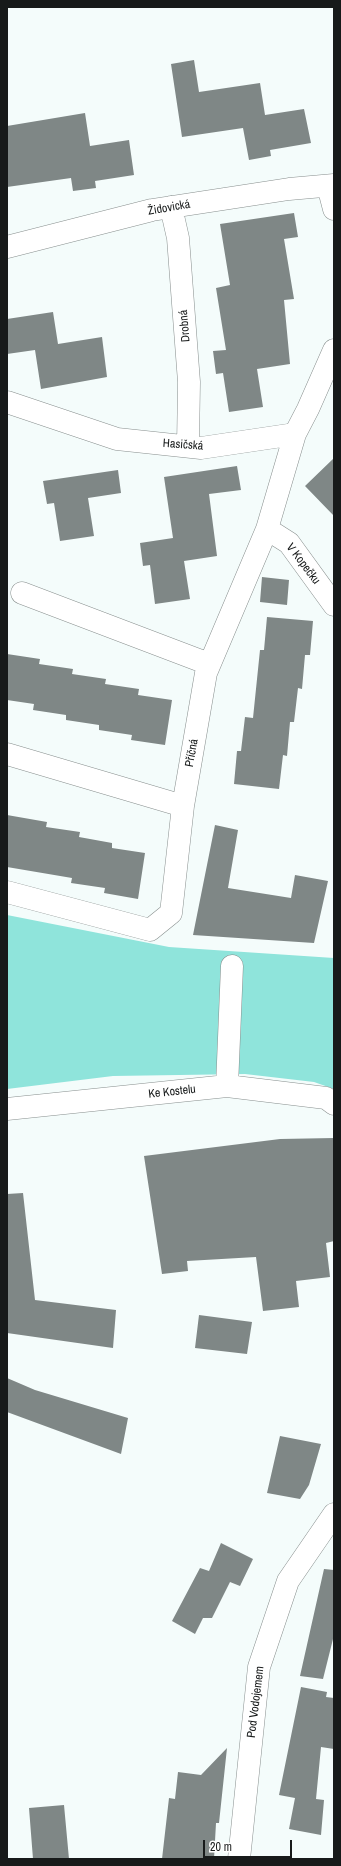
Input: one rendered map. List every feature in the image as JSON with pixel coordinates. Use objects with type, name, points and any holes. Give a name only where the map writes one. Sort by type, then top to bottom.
[{"type":"street","name":"Židovická","points":[[7,247],[152,210],[289,189],[331,185]]},
{"type":"street","points":[[331,185],[334,209]]},
{"type":"street","name":"Drobná","points":[[171,207],[178,238],[189,382],[188,446]]},
{"type":"street","points":[[295,434],[332,364]]},
{"type":"street","name":"Hasičská","points":[[7,402],[117,439],[201,448],[295,434]]},
{"type":"street","name":"Příčná","points":[[7,892],[150,930],[171,913],[183,806],[206,673],[267,529],[295,434]]},
{"type":"street","name":"V Kopečku","points":[[267,529],[289,542],[334,605]]},
{"type":"street","points":[[22,593],[209,664]]},
{"type":"street","points":[[7,754],[183,806]]},
{"type":"street","points":[[227,1086],[232,966]]},
{"type":"street","name":"Ke Kostelu","points":[[7,1109],[227,1086],[326,1098],[334,1104]]},
{"type":"street","name":"Pod Vodojemem","points":[[239,1859],[259,1667],[288,1582],[334,1514]]},
{"type":"shaded area","points":[[7,915],[169,947],[334,958],[334,1089],[314,1082],[245,1074],[113,1076],[7,1089]]},
{"type":"building","points":[[194,60],[199,92],[260,83],[265,115],[304,109],[311,143],[270,150],[271,156],[249,160],[243,128],[182,137],[171,64]]},
{"type":"building","points":[[85,113],[90,146],[129,140],[134,175],[95,181],[96,188],[73,191],[71,178],[7,187],[7,126]]},
{"type":"building","points":[[294,213],[298,237],[284,239],[294,299],[284,300],[290,364],[257,369],[263,407],[229,412],[223,373],[216,374],[213,351],[226,350],[216,288],[230,285],[220,224]]},
{"type":"building","points":[[53,312],[58,344],[102,337],[107,377],[41,389],[35,350],[7,354],[7,319]]},
{"type":"building","points":[[334,458],[334,516],[305,486]]},
{"type":"building","points":[[237,466],[241,490],[209,494],[217,556],[184,561],[190,599],[155,604],[150,565],[143,566],[140,543],[173,538],[164,477]]},
{"type":"building","points":[[118,470],[121,493],[88,498],[94,536],[60,541],[54,503],[47,504],[43,481]]},
{"type":"building","points":[[262,577],[289,580],[287,605],[260,602]]},
{"type":"building","points":[[267,617],[313,621],[310,655],[305,655],[302,689],[298,688],[294,722],[290,722],[287,756],[283,755],[279,789],[234,784],[237,751],[241,751],[245,717],[253,718],[260,650],[264,650]]},
{"type":"building","points":[[7,654],[40,659],[39,664],[73,669],[72,674],[106,679],[105,684],[139,689],[138,695],[172,700],[165,745],[131,740],[132,735],[99,730],[99,725],[66,720],[66,715],[33,710],[34,704],[7,700]]},
{"type":"building","points":[[7,815],[47,822],[46,827],[80,832],[79,837],[112,843],[112,848],[145,853],[138,899],[104,893],[105,888],[71,883],[72,878],[7,867]]},
{"type":"building","points":[[215,825],[238,830],[228,888],[291,898],[295,875],[328,881],[314,943],[193,935]]},
{"type":"building","points":[[334,1138],[334,1241],[326,1243],[330,1277],[296,1281],[299,1307],[263,1311],[256,1257],[187,1261],[188,1271],[162,1274],[144,1156],[280,1139]]},
{"type":"building","points":[[23,1193],[35,1300],[116,1310],[113,1348],[7,1333],[7,1194]]},
{"type":"building","points":[[199,1315],[252,1322],[247,1354],[195,1348]]},
{"type":"building","points":[[7,1378],[35,1390],[128,1418],[121,1454],[7,1412]]},
{"type":"building","points":[[280,1436],[321,1444],[309,1485],[300,1499],[267,1493]]},
{"type":"building","points":[[221,1543],[253,1559],[240,1586],[230,1582],[212,1618],[203,1618],[195,1634],[172,1621],[200,1568],[209,1571]]},
{"type":"building","points":[[324,1569],[334,1570],[334,1635],[323,1679],[300,1676]]},
{"type":"building","points":[[301,1687],[327,1692],[326,1697],[334,1698],[334,1749],[321,1747],[316,1799],[324,1800],[321,1835],[289,1829],[295,1798],[279,1795]]},
{"type":"building","points":[[227,1748],[219,1823],[216,1823],[214,1859],[162,1859],[169,1798],[175,1799],[178,1772],[201,1775]]},
{"type":"building","points":[[64,1805],[69,1859],[33,1859],[29,1808]]}]
